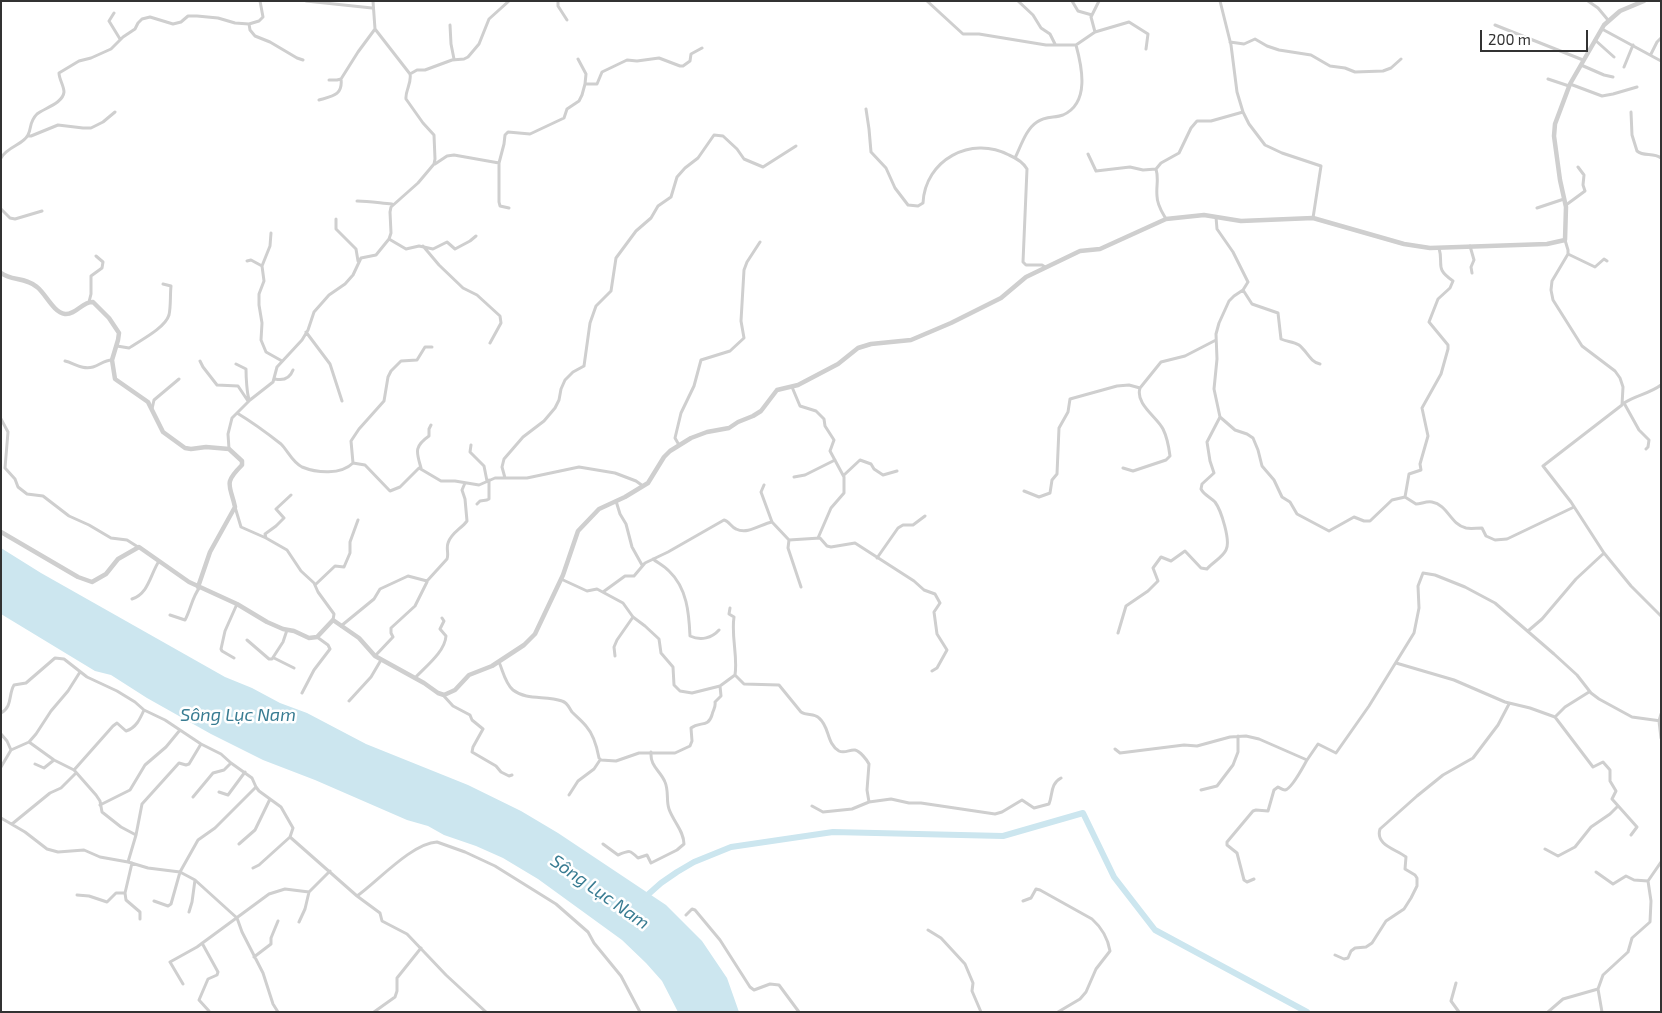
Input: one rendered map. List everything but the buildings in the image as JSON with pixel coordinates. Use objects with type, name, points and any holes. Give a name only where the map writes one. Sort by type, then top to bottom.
[{"type":"street","points":[[28,136],[30,123],[36,115],[59,100],[64,94],[59,73],[78,60],[91,58],[110,49],[135,29],[142,19],[150,17],[174,24],[181,22],[188,16],[197,16],[249,24],[259,21],[263,17],[260,1]]},
{"type":"street","points":[[306,1],[372,8]]},
{"type":"street","points":[[373,1],[375,29],[410,74],[411,79],[406,98],[423,124],[434,135],[434,164]]},
{"type":"street","points":[[410,74],[417,70],[425,70],[454,60],[464,59],[471,54],[479,44],[489,20],[509,1]]},
{"type":"street","points":[[558,1],[561,12],[568,20]]},
{"type":"street","points":[[927,1],[963,34],[979,34],[1046,45],[1076,45],[1095,32],[1131,22],[1148,34],[1146,49]]},
{"type":"street","points":[[1018,1],[1033,14],[1041,28],[1050,34],[1055,44]]},
{"type":"street","points":[[1072,1],[1078,10],[1092,15]]},
{"type":"street","points":[[1095,32],[1091,23],[1092,15],[1099,1]]},
{"type":"street","points":[[1220,1],[1230,42],[1237,92],[1243,112],[1258,137],[1265,145],[1282,153],[1321,166],[1313,218]]},
{"type":"street","points":[[1588,1],[1598,8],[1608,20]]},
{"type":"street","points":[[1644,1],[1620,11],[1608,20],[1601,29],[1569,85],[1553,131],[1560,180],[1566,205],[1565,240],[1568,254],[1552,281],[1551,290],[1553,300],[1582,346],[1620,378],[1623,387],[1623,404],[1649,440],[1646,449]]},
{"type":"street","points":[[114,12],[109,21],[120,40]]},
{"type":"street","points":[[249,24],[250,30],[256,36],[303,60]]},
{"type":"street","points":[[1495,25],[1583,60]]},
{"type":"street","points":[[450,26],[454,60]]},
{"type":"street","points":[[319,100],[338,94],[341,89],[341,79],[375,29]]},
{"type":"street","points":[[1601,29],[1661,61]]},
{"type":"street","points":[[1651,54],[1661,38]]},
{"type":"street","points":[[1230,42],[1244,44],[1255,39],[1279,50],[1311,55],[1330,66],[1345,68],[1355,72],[1383,71],[1391,68],[1401,59]]},
{"type":"street","points":[[1595,40],[1614,58]]},
{"type":"street","points":[[1015,158],[1026,136],[1035,124],[1042,119],[1062,115],[1076,106],[1082,76],[1076,45]]},
{"type":"street","points":[[1624,67],[1633,45]]},
{"type":"street","points":[[585,84],[597,84],[602,72],[625,61],[659,58],[676,66],[683,66],[690,61],[692,54],[702,48]]},
{"type":"street","points":[[509,208],[499,204],[498,162],[506,132],[532,134],[562,119],[567,109],[580,100],[585,84],[586,74],[578,59]]},
{"type":"street","points":[[1580,65],[1604,76],[1613,77]]},
{"type":"street","points":[[329,80],[341,79]]},
{"type":"street","points":[[1548,79],[1602,96],[1637,87]]},
{"type":"street","points":[[866,109],[870,129],[871,152],[886,168],[895,188],[908,204],[918,206],[922,204],[923,194],[930,177],[940,164],[955,153],[980,147],[1001,151],[1024,165],[1027,169],[1023,262],[1026,265],[1042,265],[1046,268]]},
{"type":"street","points":[[1,158],[8,149],[28,136],[58,125],[91,128],[103,122],[115,112]]},
{"type":"street","points":[[1088,154],[1096,171],[1130,167],[1143,170],[1156,168],[1179,153],[1191,128],[1197,121],[1211,120],[1243,112]]},
{"type":"street","points":[[1631,112],[1632,135],[1637,151],[1641,154],[1654,154],[1661,158]]},
{"type":"street","points":[[505,478],[502,467],[504,459],[523,437],[544,421],[552,412],[557,404],[560,389],[565,380],[573,372],[584,366],[590,323],[596,306],[611,291],[616,258],[636,231],[651,218],[658,206],[671,197],[676,179],[681,171],[698,158],[714,135],[723,136],[737,149],[744,159],[763,167],[796,146]]},
{"type":"street","points":[[229,449],[228,428],[236,413],[273,382],[277,367],[302,340],[314,312],[353,275],[358,262],[363,256],[376,255],[389,239],[391,233],[390,212],[393,204],[418,184],[434,164],[446,156],[454,155],[498,162]]},
{"type":"street","points":[[1566,205],[1585,191],[1583,185],[1584,175],[1578,167]]},
{"type":"street","points":[[1156,168],[1158,177],[1157,198],[1166,219]]},
{"type":"street","points":[[1537,208],[1565,198]]},
{"type":"street","points":[[357,201],[393,204]]},
{"type":"street","points":[[1,209],[10,218],[15,219],[42,211]]},
{"type":"street","points":[[442,695],[449,694],[455,690],[469,675],[500,662],[529,642],[535,634],[561,578],[578,531],[596,510],[643,487],[651,480],[667,453],[690,438],[707,432],[729,428],[753,416],[761,411],[777,390],[798,385],[838,364],[858,348],[871,344],[910,340],[951,323],[996,301],[1026,277],[1080,251],[1100,249],[1166,219],[1204,216],[1241,221],[1313,218],[1409,245],[1439,247],[1552,244],[1565,240]]},
{"type":"street","points":[[1216,217],[1216,229],[1233,252],[1248,282],[1243,290],[1234,296],[1227,305],[1219,323],[1216,340],[1217,359],[1214,389],[1220,417],[1234,430],[1253,438],[1262,466],[1274,480],[1282,497],[1290,502],[1297,514],[1330,530],[1354,518],[1370,521],[1392,500],[1405,497],[1416,504],[1430,501],[1438,504],[1446,509],[1450,518],[1462,526],[1470,529],[1482,528],[1486,536],[1500,541],[1530,529],[1574,507]]},
{"type":"street","points":[[336,219],[336,229],[356,249],[358,262]]},
{"type":"street","points":[[271,233],[270,246],[262,266],[264,281],[259,299],[262,323],[261,340],[266,352],[282,361]]},
{"type":"street","points":[[389,239],[406,249],[423,246],[434,249],[446,242],[455,249],[470,242],[476,236]]},
{"type":"street","points":[[679,445],[675,438],[681,413],[694,386],[700,360],[730,351],[744,338],[740,321],[744,270],[746,262],[760,242]]},
{"type":"street","points":[[1470,245],[1474,260],[1471,267],[1472,273]]},
{"type":"street","points":[[423,246],[439,265],[463,288],[477,295],[500,316],[501,323],[490,343]]},
{"type":"street","points":[[1405,497],[1408,474],[1421,470],[1420,464],[1428,437],[1422,408],[1441,374],[1448,349],[1448,345],[1429,322],[1438,299],[1450,288],[1453,281],[1444,275],[1440,268],[1441,255],[1439,247]]},
{"type":"street","points":[[1568,254],[1595,267],[1604,259],[1607,261]]},
{"type":"street","points":[[1,274],[34,284],[57,310],[68,314],[89,302],[91,276],[102,268],[103,262],[96,256]]},
{"type":"street","points":[[247,261],[251,260],[262,266]]},
{"type":"street","points":[[117,346],[129,348],[163,324],[169,315],[171,286],[163,284]]},
{"type":"street","points":[[1243,290],[1252,304],[1278,313],[1281,339],[1299,345],[1314,362],[1320,364]]},
{"type":"street","points":[[1,419],[8,432],[5,468],[15,479],[18,487],[27,494],[43,496],[69,516],[90,525],[107,536],[127,540],[199,587],[237,604],[267,622],[309,638],[317,637],[333,620],[334,614],[315,585],[301,571],[288,550],[241,527],[230,491],[230,478],[242,463],[239,456],[229,449],[185,448],[163,432],[148,402],[117,381],[114,376],[112,360],[119,335],[117,329],[93,302],[89,302]]},
{"type":"street","points":[[306,332],[330,364],[342,401]]},
{"type":"street","points":[[1123,468],[1132,471],[1166,460],[1170,456],[1166,436],[1160,424],[1144,405],[1139,395],[1140,388],[1161,362],[1185,356],[1216,340]]},
{"type":"street","points":[[353,463],[351,441],[384,401],[388,377],[391,371],[401,361],[418,359],[425,347],[432,347]]},
{"type":"street","points":[[65,360],[86,368],[112,360]]},
{"type":"street","points":[[200,361],[216,385],[238,386],[249,401]]},
{"type":"street","points":[[236,364],[246,369],[249,401]]},
{"type":"street","points":[[275,379],[282,380],[288,377],[293,370]]},
{"type":"street","points":[[152,409],[154,400],[179,379]]},
{"type":"street","points":[[1661,385],[1649,393],[1638,396],[1623,404],[1543,466],[1574,507],[1604,553],[1631,586],[1661,616]]},
{"type":"street","points":[[792,386],[800,406],[814,410],[824,419],[825,426],[834,440],[830,450],[844,476],[843,495],[831,508],[818,538]]},
{"type":"street","points":[[1024,491],[1039,497],[1050,493],[1052,480],[1057,474],[1060,425],[1068,412],[1070,399],[1117,386],[1140,388]]},
{"type":"street","points":[[236,413],[280,443],[302,467],[320,471],[340,471],[353,463],[365,465],[390,491],[400,487],[416,470],[421,469]]},
{"type":"street","points":[[1118,633],[1126,606],[1158,581],[1153,568],[1161,557],[1171,561],[1181,552],[1186,552],[1204,569],[1207,569],[1226,549],[1228,539],[1220,510],[1200,489],[1202,484],[1214,473],[1207,442],[1220,417]]},
{"type":"street","points":[[431,425],[428,436],[420,443],[417,453],[421,469],[441,481],[479,484],[488,480],[527,478],[579,467],[615,472],[636,481],[643,487]]},
{"type":"street","points":[[471,445],[470,452],[484,466],[488,480],[489,498],[477,504]]},
{"type":"street","points":[[794,477],[805,475],[835,460]]},
{"type":"street","points":[[844,476],[862,460],[883,475],[897,471]]},
{"type":"street","points":[[375,656],[393,637],[391,628],[415,606],[427,581],[448,559],[447,548],[449,539],[467,520],[462,490],[464,483]]},
{"type":"street","points":[[764,485],[761,492],[772,522],[789,540]]},
{"type":"street","points":[[266,538],[265,534],[284,518],[276,508],[291,495]]},
{"type":"street","points":[[616,501],[620,514],[626,524],[632,547],[642,565]]},
{"type":"street","points":[[170,615],[185,620],[192,607],[194,595],[199,587],[215,542],[235,507]]},
{"type":"street","points":[[877,558],[898,528],[903,525],[913,525],[925,516]]},
{"type":"street","points":[[315,585],[335,566],[344,567],[350,553],[350,542],[358,520]]},
{"type":"street","points":[[603,592],[625,576],[634,576],[642,565],[724,520],[727,520],[737,530],[744,531],[772,522]]},
{"type":"street","points":[[1,532],[78,577],[92,582],[106,574],[118,560],[139,547]]},
{"type":"street","points":[[789,540],[818,538],[823,540],[829,547],[854,543],[914,581],[924,590],[935,594],[940,601],[934,612],[935,625],[938,637],[947,650],[937,668],[932,672]]},
{"type":"street","points":[[789,540],[788,548],[801,587]]},
{"type":"street","points":[[1528,631],[1542,619],[1580,575],[1604,553]]},
{"type":"street","points":[[653,559],[671,573],[683,590],[689,617],[690,636],[693,638],[708,638],[719,630]]},
{"type":"street","points":[[132,599],[136,598],[148,587],[159,561]]},
{"type":"street","points":[[1254,879],[1247,882],[1244,880],[1236,853],[1227,845],[1227,842],[1253,812],[1256,810],[1268,811],[1274,790],[1278,787],[1285,790],[1288,788],[1318,744],[1336,753],[1338,751],[1360,720],[1414,633],[1419,608],[1418,586],[1423,573],[1446,579],[1488,599],[1528,631],[1577,675],[1590,692],[1599,699],[1625,714],[1637,718],[1660,721]]},
{"type":"street","points":[[342,626],[374,599],[380,589],[390,586],[405,576],[427,581]]},
{"type":"street","points":[[561,578],[588,591],[597,589],[623,603],[633,617],[659,639],[662,654],[673,667],[674,683],[677,689],[684,693],[692,693],[720,686],[736,675]]},
{"type":"street","points":[[234,658],[221,649],[225,631],[237,604]]},
{"type":"street","points":[[730,608],[729,614],[734,617],[732,633],[736,654],[736,675],[744,684],[779,685],[801,712],[820,718],[827,728],[830,741],[839,750],[844,752],[855,750],[858,752],[869,764],[867,790],[869,802]]},
{"type":"street","points":[[615,656],[614,647],[617,640],[633,617]]},
{"type":"street","points":[[415,678],[445,643],[446,636],[440,629],[444,621],[442,618]]},
{"type":"street","points":[[333,620],[359,638],[375,656],[415,678],[442,695],[453,706],[470,714],[472,720],[483,729],[472,752],[496,766],[501,772],[509,776],[512,775]]},
{"type":"street","points":[[274,658],[287,630]]},
{"type":"street","points":[[302,693],[314,670],[330,649],[328,645],[317,637]]},
{"type":"street","points":[[247,640],[269,659],[274,658],[294,668]]},
{"type":"street","points":[[1,713],[10,704],[14,685],[26,683],[55,658],[64,660],[93,681],[130,698],[144,710],[165,720],[201,744],[213,749],[252,778],[256,787],[284,810],[291,823],[290,837],[263,862],[253,868]]},
{"type":"street","points":[[349,701],[371,677],[382,659]]},
{"type":"street","points":[[500,662],[505,678],[515,691],[532,698],[555,700],[566,704],[590,731],[600,760],[594,769],[578,780],[569,795]]},
{"type":"street","points":[[1396,663],[1454,680],[1509,704],[1530,708],[1555,717],[1593,768],[1603,762],[1608,766],[1610,781],[1616,791],[1612,799],[1637,827],[1632,835]]},
{"type":"street","points":[[1,767],[11,750],[29,742],[80,672]]},
{"type":"street","points":[[600,760],[616,761],[639,753],[675,753],[690,746],[692,741],[691,728],[711,720],[715,702],[721,696],[720,686]]},
{"type":"street","points":[[1555,717],[1564,707],[1590,692]]},
{"type":"street","points":[[1335,955],[1344,960],[1351,956],[1351,952],[1355,948],[1366,947],[1372,943],[1386,921],[1404,909],[1415,892],[1417,878],[1405,869],[1406,857],[1382,842],[1379,835],[1380,829],[1443,775],[1473,758],[1498,725],[1509,704]]},
{"type":"street","points":[[12,824],[50,793],[61,788],[116,723],[126,730],[130,729],[139,720],[144,710]]},
{"type":"street","points":[[1661,714],[1661,738]]},
{"type":"street","points":[[100,805],[130,790],[145,765],[166,747],[180,730]]},
{"type":"street","points":[[1,734],[11,750]]},
{"type":"street","points":[[1115,749],[1120,753],[1184,745],[1197,746],[1238,736],[1249,736],[1307,760]]},
{"type":"street","points":[[1201,790],[1218,785],[1233,765],[1238,752],[1238,736]]},
{"type":"street","points":[[29,742],[75,772],[96,795],[102,812],[121,827],[136,834]]},
{"type":"street","points":[[140,919],[140,912],[126,900],[125,894],[140,808],[143,802],[179,763],[189,764],[201,744]]},
{"type":"street","points":[[604,844],[618,855],[631,852],[638,858],[647,856],[651,863],[673,853],[684,844],[681,832],[669,808],[666,784],[650,760],[651,752]]},
{"type":"street","points":[[35,764],[44,768],[54,760]]},
{"type":"street","points":[[194,797],[213,773],[224,770],[231,763]]},
{"type":"street","points":[[219,792],[228,795],[245,772]]},
{"type":"street","points":[[812,806],[823,812],[858,808],[869,802],[899,800],[909,803],[924,803],[998,813],[1022,800],[1034,808],[1049,804],[1052,787],[1056,781],[1062,778]]},
{"type":"street","points":[[154,901],[168,906],[171,904],[180,872],[198,840],[215,828],[256,787]]},
{"type":"street","points":[[239,844],[255,830],[270,799]]},
{"type":"street","points":[[1545,849],[1556,856],[1575,847],[1591,827],[1618,806]]},
{"type":"street","points":[[1,818],[25,832],[47,849],[58,852],[84,850],[100,857],[148,868],[180,872],[195,880],[237,918],[263,973],[272,1004],[278,1012]]},
{"type":"street","points":[[290,837],[357,896],[380,913],[382,921],[404,932],[486,1012]]},
{"type":"street","points":[[357,896],[406,856],[430,842],[437,842],[465,852],[495,866],[536,890],[584,928],[621,976],[640,1012]]},
{"type":"street","points":[[1602,1012],[1598,989],[1603,975],[1628,952],[1632,938],[1650,922],[1651,901],[1648,881],[1661,862]]},
{"type":"street","points":[[299,922],[306,909],[309,892],[330,871]]},
{"type":"street","points":[[1596,872],[1613,884],[1626,876],[1648,881]]},
{"type":"street","points":[[189,912],[195,880]]},
{"type":"street","points":[[183,984],[170,962],[202,943],[263,898],[277,890],[309,892]]},
{"type":"street","points":[[1023,901],[1031,898],[1036,890],[1040,890],[1092,919],[1108,941],[1110,951],[1096,969],[1086,992],[1080,999],[1058,1012]]},
{"type":"street","points":[[77,895],[89,896],[107,902],[116,893],[125,894]]},
{"type":"street","points":[[686,915],[692,909],[695,910],[720,940],[750,987],[754,990],[770,984],[779,985],[799,1012]]},
{"type":"street","points":[[254,957],[271,944],[271,938],[278,921]]},
{"type":"street","points":[[928,930],[941,938],[965,964],[973,983],[972,991],[981,1012]]},
{"type":"street","points":[[202,943],[218,972],[217,975],[208,979],[199,1000],[209,1011]]},
{"type":"street","points":[[374,1012],[395,997],[397,978],[421,948]]},
{"type":"street","points":[[1456,984],[1451,1001],[1459,1012]]},
{"type":"street","points":[[1548,1012],[1563,999],[1598,989]]},
{"type":"water","name":"Sông Lục Nam","points":[[1,548],[41,573],[225,677],[252,688],[280,703],[307,713],[366,744],[468,785],[521,811],[558,833],[666,905],[702,941],[727,978],[739,1012],[678,1012],[662,981],[622,940],[538,879],[503,858],[263,760],[211,734],[147,698],[111,675],[95,671],[1,614]]},
{"type":"waterway","points":[[643,899],[677,872],[694,862],[731,847],[833,832],[1003,836],[1083,813],[1114,877],[1155,930],[1307,1012]]}]
